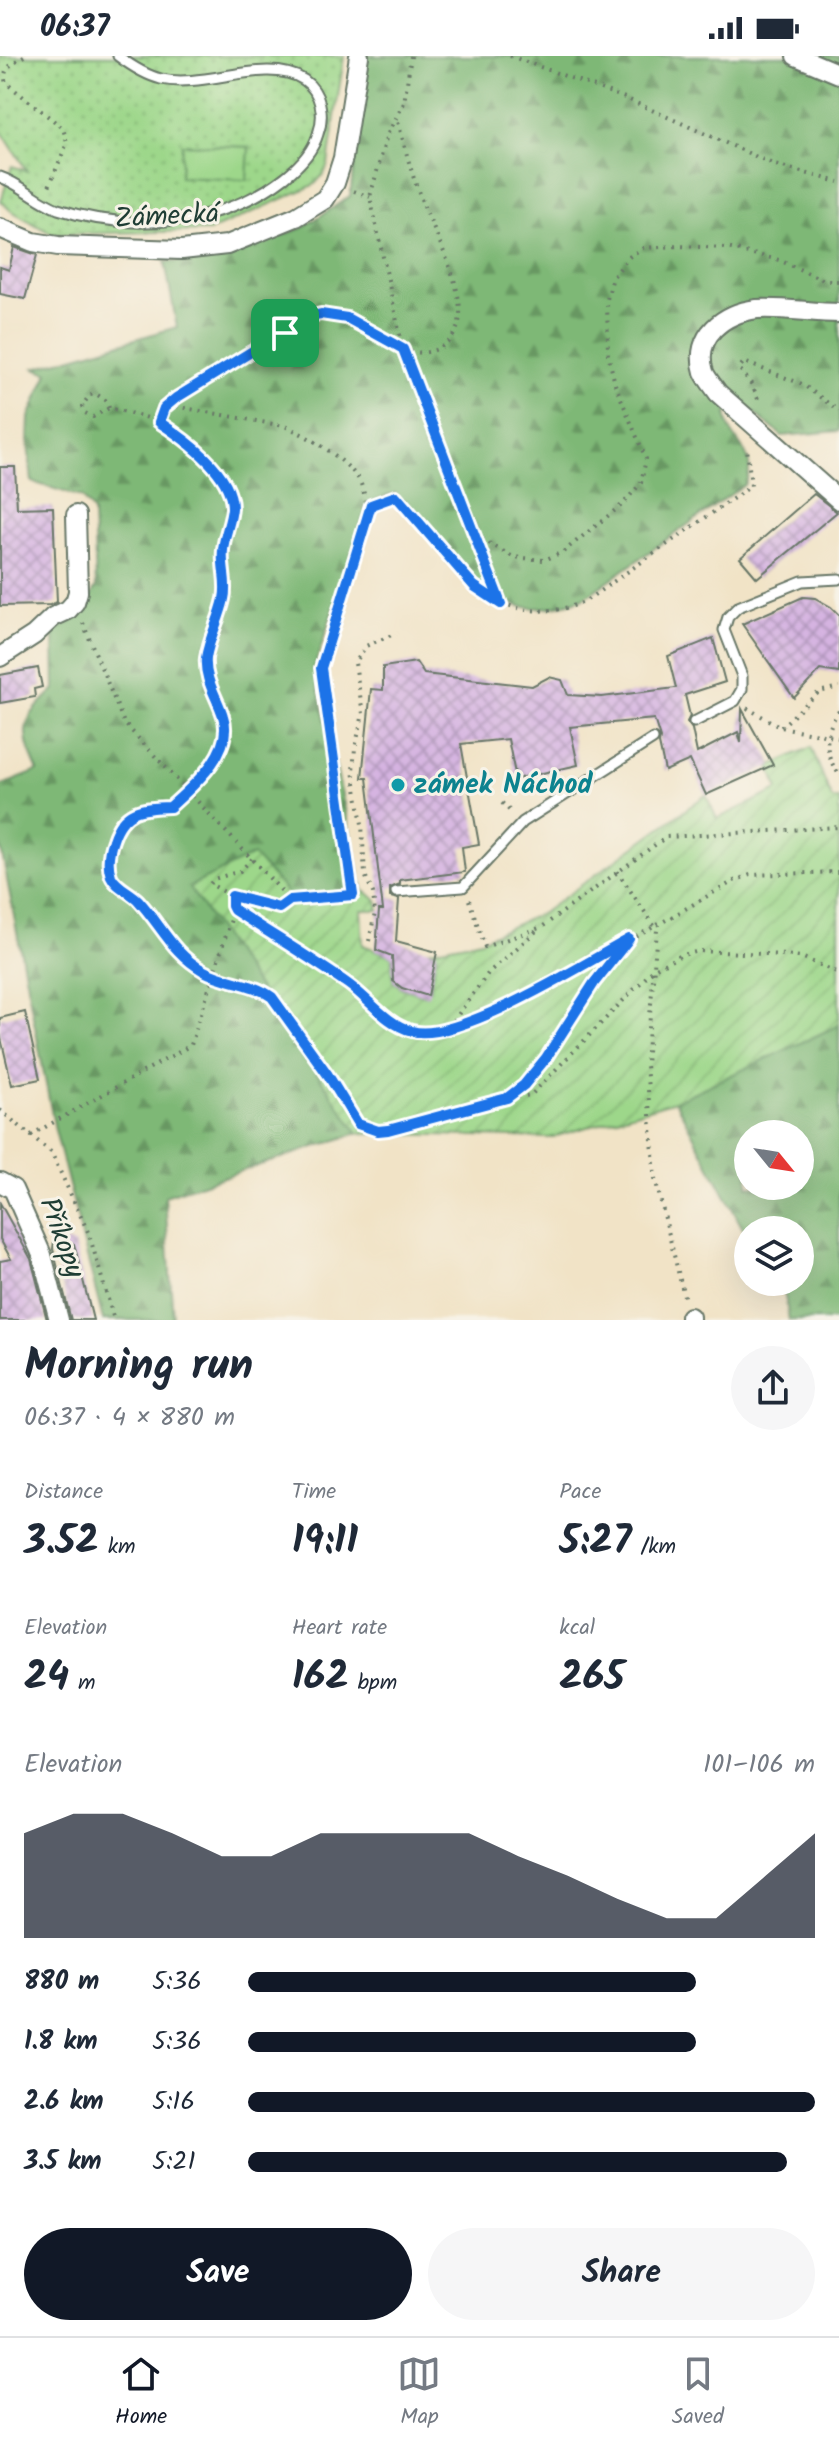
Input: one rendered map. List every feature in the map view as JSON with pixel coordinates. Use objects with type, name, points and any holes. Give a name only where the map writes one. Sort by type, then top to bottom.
[{"type":"street","name":"Zámecká","points":[[0,228],[33,242],[58,246],[182,250],[227,245],[296,217],[325,199],[335,183],[343,158],[359,56]]},
{"type":"street","points":[[796,56],[839,74]]},
{"type":"street","points":[[839,313],[756,309],[727,318],[708,333],[703,349],[704,372],[718,393],[839,500]]},
{"type":"street","points":[[0,657],[75,602],[78,592],[76,515]]},
{"type":"street","name":"Příkopy","points":[[0,1182],[13,1189],[38,1245],[59,1320]]},
{"type":"lane","points":[[0,177],[13,181],[43,202],[99,219],[164,220],[204,216],[241,203],[272,187],[297,168],[318,135],[322,107],[314,90],[303,79],[283,70],[268,69],[187,81],[160,79],[118,56]]},
{"type":"lane","points":[[694,722],[735,701],[742,689],[742,676],[724,630],[728,617],[738,607],[802,581],[839,579]]},
{"type":"lane","points":[[396,892],[463,887],[523,822],[653,739]]},
{"type":"path","points":[[24,56],[5,71],[6,83],[63,128],[67,136],[43,202]]},
{"type":"path","points":[[411,56],[404,103],[377,166],[370,197],[403,349],[501,604]]},
{"type":"path","points":[[510,56],[625,98],[775,165],[839,182]]},
{"type":"path","points":[[159,422],[167,405],[308,317],[321,314],[347,318],[403,349],[421,355],[449,343],[456,333],[460,309],[448,265],[409,167],[397,117]]},
{"type":"path","points":[[475,535],[513,557],[544,560],[563,552],[623,504],[641,483],[646,459],[615,384],[608,354],[607,299],[613,277],[629,257],[642,248],[727,248],[779,260],[826,281],[839,281]]},
{"type":"path","points":[[762,410],[752,385],[739,368],[744,362],[802,384],[839,411]]},
{"type":"path","points":[[109,408],[107,401],[96,394],[90,395],[82,406],[85,413],[93,417],[109,408],[159,422],[187,440],[201,453],[229,492],[232,508],[222,554],[226,593],[206,657],[213,695],[224,718],[225,735],[214,760],[170,807],[132,812],[115,832],[108,863],[115,882],[138,901],[174,949],[206,973],[264,991],[272,997],[328,1075],[358,1124],[378,1131],[388,1130],[507,1098],[531,1095],[654,969],[682,955],[700,951],[786,955],[801,957],[839,973]]},
{"type":"path","points":[[167,405],[284,426],[300,432],[324,448],[359,479],[368,509]]},
{"type":"path","points":[[252,859],[240,871],[214,879],[210,884],[232,896],[274,908],[290,900],[353,895],[321,668],[371,505],[396,496],[474,586],[501,604],[517,610],[564,610],[584,602],[751,486],[749,451],[743,442]]},
{"type":"path","points":[[75,602],[124,723],[290,900]]},
{"type":"path","points":[[369,941],[375,913],[373,893],[365,875],[362,824],[353,771],[363,714],[355,663],[366,646],[394,634]]},
{"type":"path","points":[[781,727],[819,692],[839,687]]},
{"type":"path","points":[[735,701],[781,727],[839,738]]},
{"type":"path","points":[[839,711],[827,736],[830,761],[839,774]]},
{"type":"path","points":[[447,1029],[489,972],[542,927],[666,837],[839,827]]},
{"type":"path","points":[[617,871],[657,930],[646,1065],[655,1178],[690,1319]]},
{"type":"path","points":[[232,896],[234,910],[351,986],[383,1014],[409,1031],[427,1034],[497,1010],[734,881],[750,875],[839,872]]},
{"type":"path","points":[[470,903],[485,947],[542,927]]},
{"type":"path","points":[[31,1135],[191,1045],[234,910]]},
{"type":"path","points":[[507,1098],[524,1085],[546,1058],[594,983],[629,939]]},
{"type":"path","points":[[0,1110],[51,1152],[89,1234],[114,1320]]},
{"type":"green space","points":[[0,56],[344,56],[328,164],[314,185],[210,231],[52,234],[10,210],[1,201],[12,166],[27,171],[0,129]]},
{"type":"green space","points":[[368,56],[839,56],[839,431],[782,436],[734,396],[727,414],[728,423],[749,464],[744,485],[584,598],[550,607],[535,608],[506,602],[479,586],[395,493],[368,503],[314,669],[363,890],[291,897],[189,887],[358,1133],[165,1196],[173,1320],[103,1320],[55,1130],[0,843],[0,786],[38,771],[26,734],[30,717],[55,689],[54,632],[79,616],[96,587],[93,512],[81,497],[32,482],[29,417],[48,373],[35,368],[177,327],[165,262],[212,261],[302,228],[350,196]]},
{"type":"green space","points":[[182,144],[249,147],[247,180],[180,177]]},
{"type":"green space","points":[[811,747],[832,799],[839,799],[839,1025],[675,1101],[550,1138],[358,1133],[189,887],[253,855],[291,897],[363,890],[377,900],[379,910],[361,910],[363,945],[392,956],[393,981],[402,988],[424,995],[429,991],[437,953],[430,950],[481,940],[544,912],[706,795],[717,819],[778,790],[770,766]]},
{"type":"green space","points":[[839,1025],[839,1320],[789,1320],[785,1296],[814,1296],[814,1216],[736,1216],[675,1101]]},
{"type":"building","points":[[14,247],[37,255],[25,299],[0,294],[0,267],[9,270]]},
{"type":"building","points":[[0,467],[15,467],[17,508],[53,507],[57,602],[50,605],[0,606]]},
{"type":"building","points":[[814,494],[837,512],[757,578],[740,558]]},
{"type":"building","points":[[803,597],[815,598],[839,615],[839,673],[820,670],[794,698],[742,624]]},
{"type":"building","points":[[713,638],[725,682],[685,695],[690,716],[687,722],[692,729],[697,753],[738,732],[741,743],[742,709],[773,765],[706,795],[690,760],[665,771],[654,719],[570,727],[578,765],[516,779],[508,739],[461,744],[479,844],[462,847],[465,872],[400,880],[400,884],[390,888],[390,897],[399,899],[396,941],[437,952],[428,996],[402,988],[393,981],[392,956],[376,950],[379,910],[383,910],[367,778],[362,778],[371,689],[383,690],[383,667],[416,662],[424,674],[532,686],[549,677],[562,680],[568,695],[602,697],[676,688],[668,656]]},
{"type":"building","points":[[38,668],[42,687],[34,689],[35,697],[0,703],[0,675]]},
{"type":"building","points":[[25,1012],[40,1079],[12,1085],[0,1034],[0,1018]]},
{"type":"building","points":[[0,1203],[31,1259],[47,1320],[0,1320],[0,1261],[11,1259],[0,1239]]},
{"type":"building","points":[[54,1241],[74,1244],[93,1320],[71,1320],[53,1249]]},
{"type":"place","name":"zámek Náchod","points":[[398,785]]},
{"type":"route","points":[[335,314],[403,349],[501,604],[465,577],[396,496],[371,505],[321,668],[353,895],[290,900],[279,908],[232,896],[234,910],[351,986],[383,1014],[409,1031],[427,1034],[497,1010],[629,939],[594,983],[546,1058],[524,1085],[507,1098],[388,1130],[378,1131],[358,1124],[328,1075],[272,997],[243,983],[206,973],[174,949],[138,901],[115,882],[108,863],[115,832],[123,820],[142,808],[170,807],[214,760],[225,735],[224,718],[213,695],[206,657],[226,593],[222,554],[232,508],[229,492],[201,453],[159,422],[164,408],[176,398],[285,333],[308,317],[335,314]]}]
